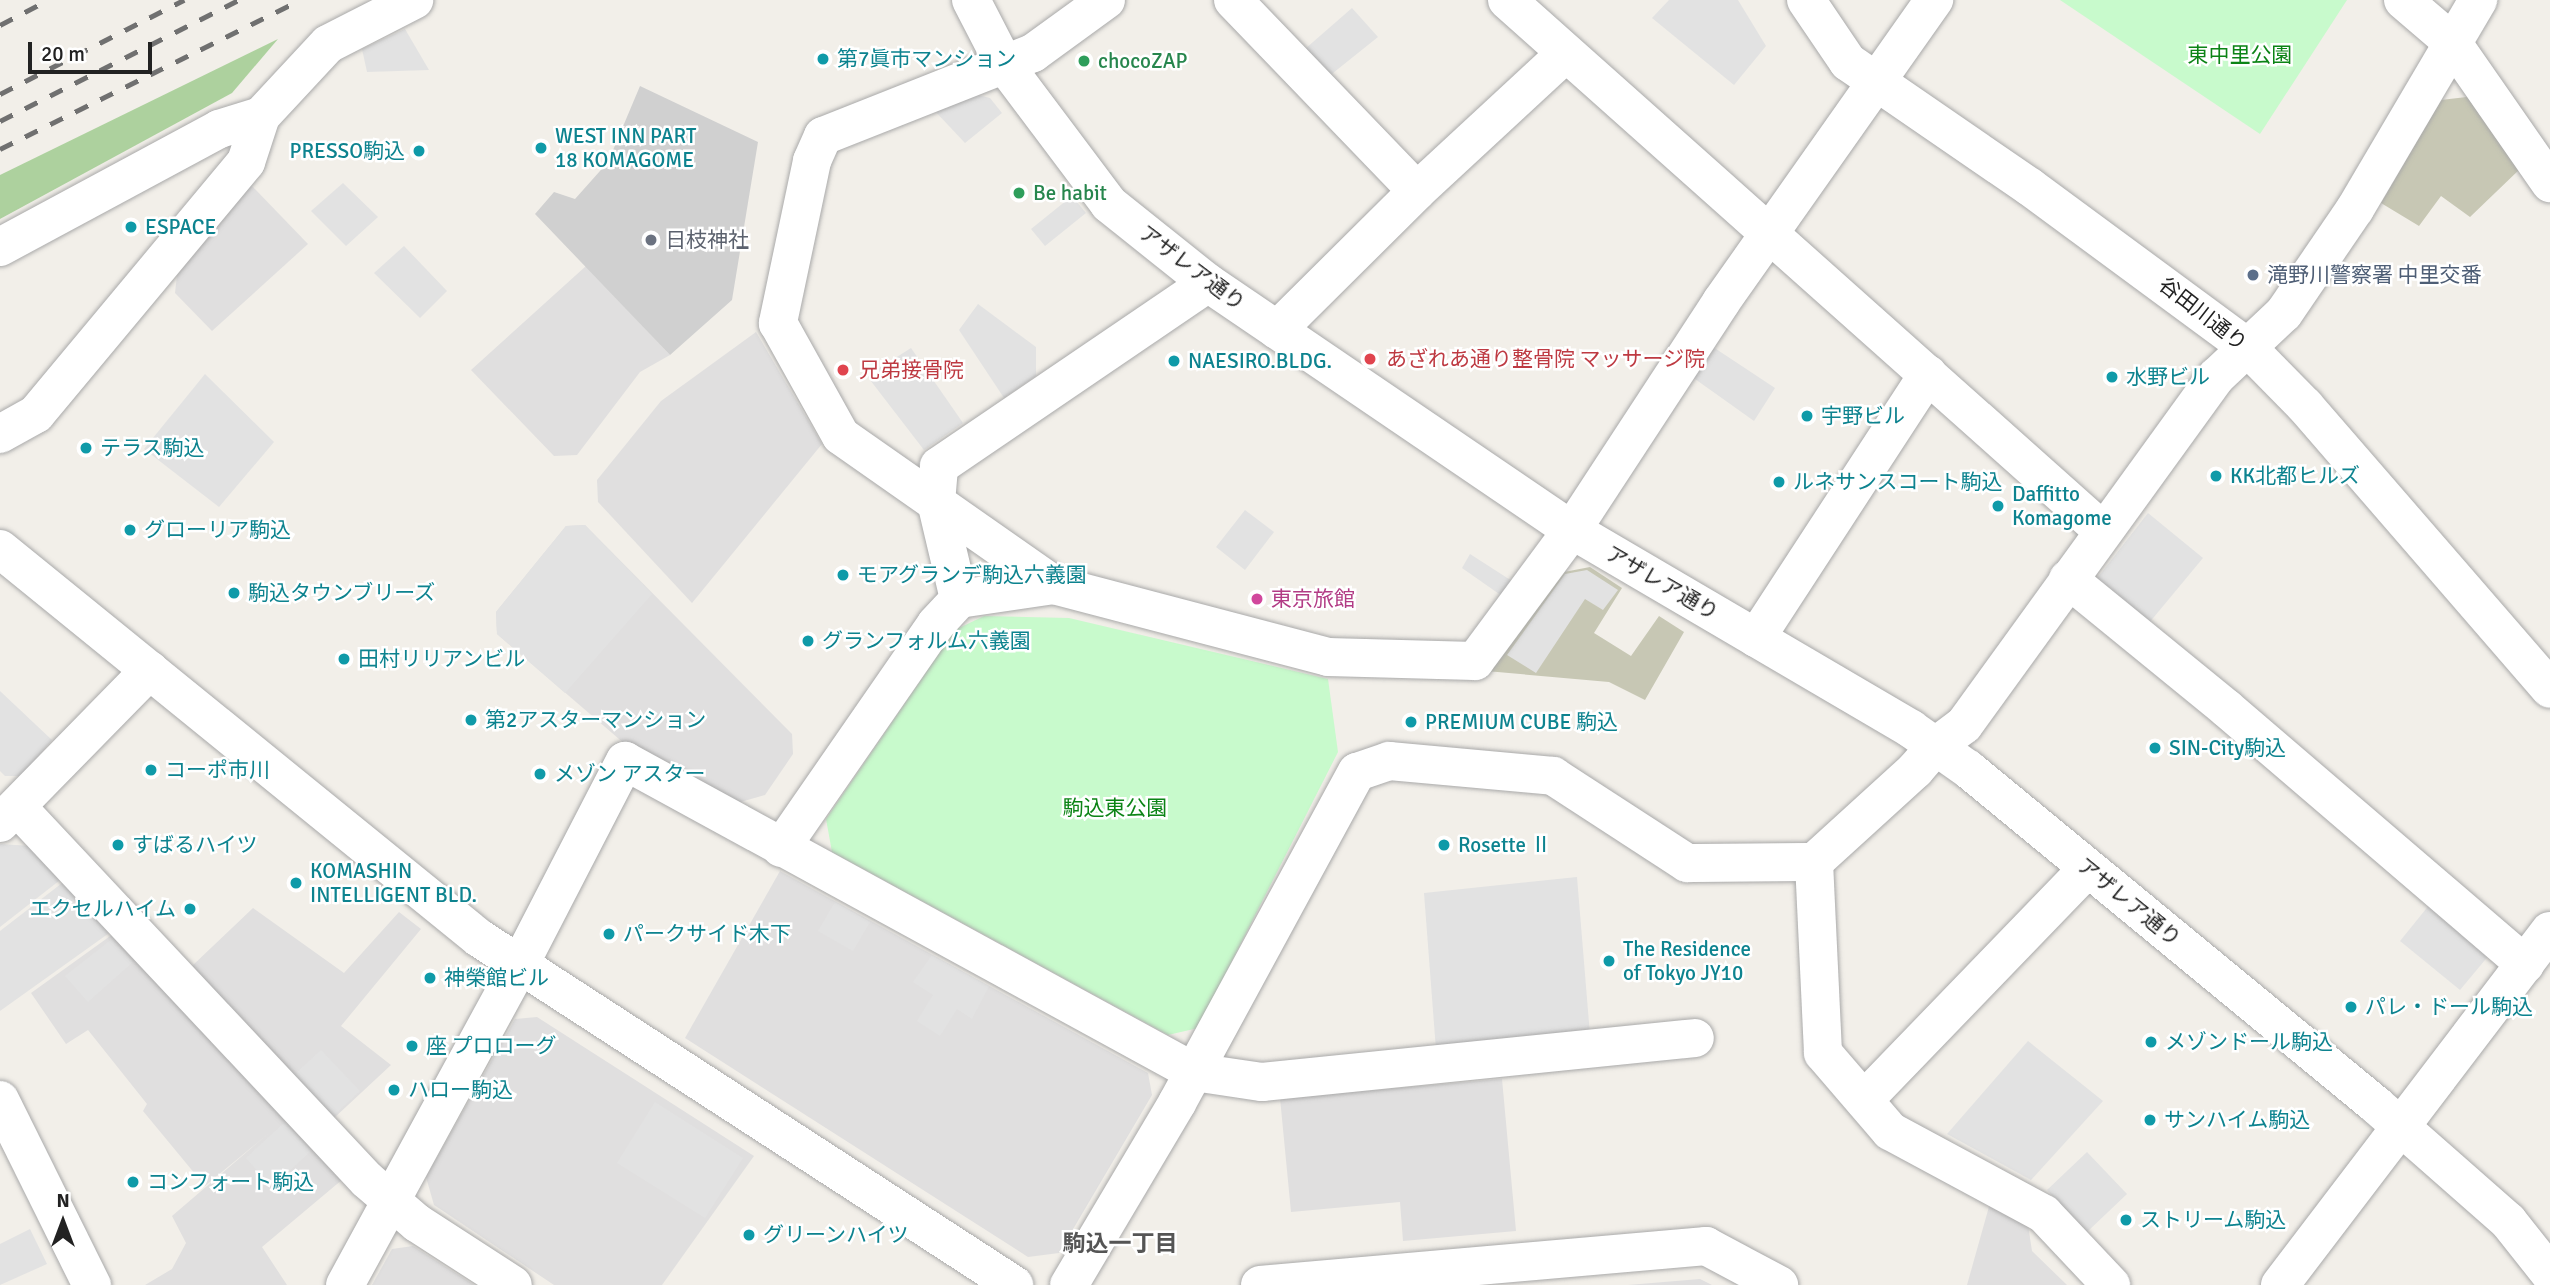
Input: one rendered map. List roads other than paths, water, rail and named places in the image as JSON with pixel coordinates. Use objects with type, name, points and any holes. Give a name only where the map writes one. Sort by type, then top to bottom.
[{"type":"street","points":[[0,434],[36,415],[246,162],[261,116],[327,44],[414,0]]},
{"type":"street","name":"アザレア通り","points":[[971,0],[1004,64],[1109,204],[1208,283],[1572,530],[1936,746],[2088,869],[2508,1221],[2550,1274]]},
{"type":"street","points":[[1106,0],[1033,53],[823,136],[812,160],[778,323],[841,436],[1054,585],[1328,657],[1475,661],[1572,530],[1767,235],[1934,0]]},
{"type":"street","points":[[1233,0],[1417,191]]},
{"type":"street","points":[[1507,0],[1767,235],[1928,374],[2103,531]]},
{"type":"street","name":"谷田川通り","points":[[1806,0],[1833,47],[1877,82],[2041,194],[2247,347],[2305,406],[2550,689]]},
{"type":"street","points":[[2403,0],[2452,42],[2550,183]]},
{"type":"street","points":[[1069,1285],[1194,1072],[1357,772],[1389,761],[1553,776],[1687,863],[1814,862],[1936,746],[1964,725],[2216,377],[2284,313],[2355,209],[2478,0]]},
{"type":"street","points":[[1277,330],[1417,191],[1565,54]]},
{"type":"street","points":[[0,247],[219,129],[261,116]]},
{"type":"street","points":[[959,599],[936,502],[939,466],[1208,283]]},
{"type":"street","points":[[1756,638],[1928,374]]},
{"type":"street","points":[[0,549],[479,938],[1014,1285]]},
{"type":"street","points":[[2068,579],[2226,708],[2525,964]]},
{"type":"street","points":[[781,848],[936,624],[959,599],[1054,585]]},
{"type":"street","points":[[150,670],[9,815],[391,1203],[513,1285]]},
{"type":"street","points":[[345,1285],[519,966],[625,761],[1194,1072],[1262,1082],[1695,1038]]},
{"type":"street","points":[[1814,862],[1823,1053],[1890,1131],[2044,1214],[2111,1285]]},
{"type":"street","points":[[1864,1100],[2088,869]]},
{"type":"street","points":[[2280,1285],[2550,931]]},
{"type":"street","points":[[0,1100],[92,1285]]},
{"type":"street","points":[[1260,1285],[1706,1246],[1779,1285]]},
{"type":"railway","points":[[0,25],[48,0]]},
{"type":"railway","points":[[0,94],[184,0]]},
{"type":"railway","points":[[0,121],[239,0]]},
{"type":"railway","points":[[0,149],[300,0]]},
{"type":"place","name":"第7眞市マンション","points":[[823,59]]},
{"type":"place","name":"chocoZAP","points":[[1084,61]]},
{"type":"place","name":"WEST INN PART 18 KOMAGOME","points":[[541,148]]},
{"type":"place","name":"PRESSO駒込","points":[[419,151]]},
{"type":"place","name":"Be habit","points":[[1019,193]]},
{"type":"place","name":"ESPACE","points":[[131,227]]},
{"type":"place","name":"日枝神社","points":[[651,240]]},
{"type":"place","name":"滝野川警察署 中里交番","points":[[2253,275]]},
{"type":"place","name":"あざれあ通り整骨院 マッサージ院","points":[[1370,359]]},
{"type":"place","name":"NAESIRO.BLDG.","points":[[1174,361]]},
{"type":"place","name":"兄弟接骨院","points":[[843,370]]},
{"type":"place","name":"水野ビル","points":[[2112,377]]},
{"type":"place","name":"宇野ビル","points":[[1807,416]]},
{"type":"place","name":"テラス駒込","points":[[86,448]]},
{"type":"place","name":"KK北都ヒルズ","points":[[2216,476]]},
{"type":"place","name":"ルネサンスコート駒込","points":[[1779,482]]},
{"type":"place","name":"Daffitto Komagome","points":[[1998,506]]},
{"type":"place","name":"グローリア駒込","points":[[130,530]]},
{"type":"place","name":"モアグランデ駒込六義園","points":[[843,575]]},
{"type":"place","name":"駒込タウンブリーズ","points":[[234,593]]},
{"type":"place","name":"東京旅館","points":[[1257,599]]},
{"type":"place","name":"グランフォルム六義園","points":[[808,641]]},
{"type":"place","name":"田村リリアンビル","points":[[344,659]]},
{"type":"place","name":"第2アスターマンション","points":[[471,720]]},
{"type":"place","name":"PREMIUM CUBE 駒込","points":[[1411,722]]},
{"type":"place","name":"SIN-City駒込","points":[[2155,748]]},
{"type":"place","name":"コーポ市川","points":[[151,770]]},
{"type":"place","name":"メゾン アスター","points":[[540,774]]},
{"type":"place","name":"すばるハイツ","points":[[118,845]]},
{"type":"place","name":"Rosette Ⅱ","points":[[1444,845]]},
{"type":"place","name":"KOMASHIN INTELLIGENT BLD.","points":[[296,883]]},
{"type":"place","name":"エクセルハイム","points":[[190,909]]},
{"type":"place","name":"パークサイド木下","points":[[609,934]]},
{"type":"place","name":"The Residence of Tokyo JY10","points":[[1609,961]]},
{"type":"place","name":"神榮館ビル","points":[[430,978]]},
{"type":"place","name":"パレ・ドール駒込","points":[[2351,1007]]},
{"type":"place","name":"メゾンドール駒込","points":[[2151,1042]]},
{"type":"place","name":"座 プロローグ","points":[[412,1046]]},
{"type":"place","name":"ハロー駒込","points":[[394,1090]]},
{"type":"place","name":"サンハイム駒込","points":[[2150,1120]]},
{"type":"place","name":"コンフォート駒込","points":[[133,1182]]},
{"type":"place","name":"ストリーム駒込","points":[[2126,1220]]},
{"type":"place","name":"グリーンハイツ","points":[[749,1235]]},
{"type":"district","name":"駒込一丁目","points":[[1120,1244]]},
{"type":"park label","name":"東中里公園","points":[[2240,55]]},
{"type":"park label","name":"駒込東公園","points":[[1115,808]]}]
